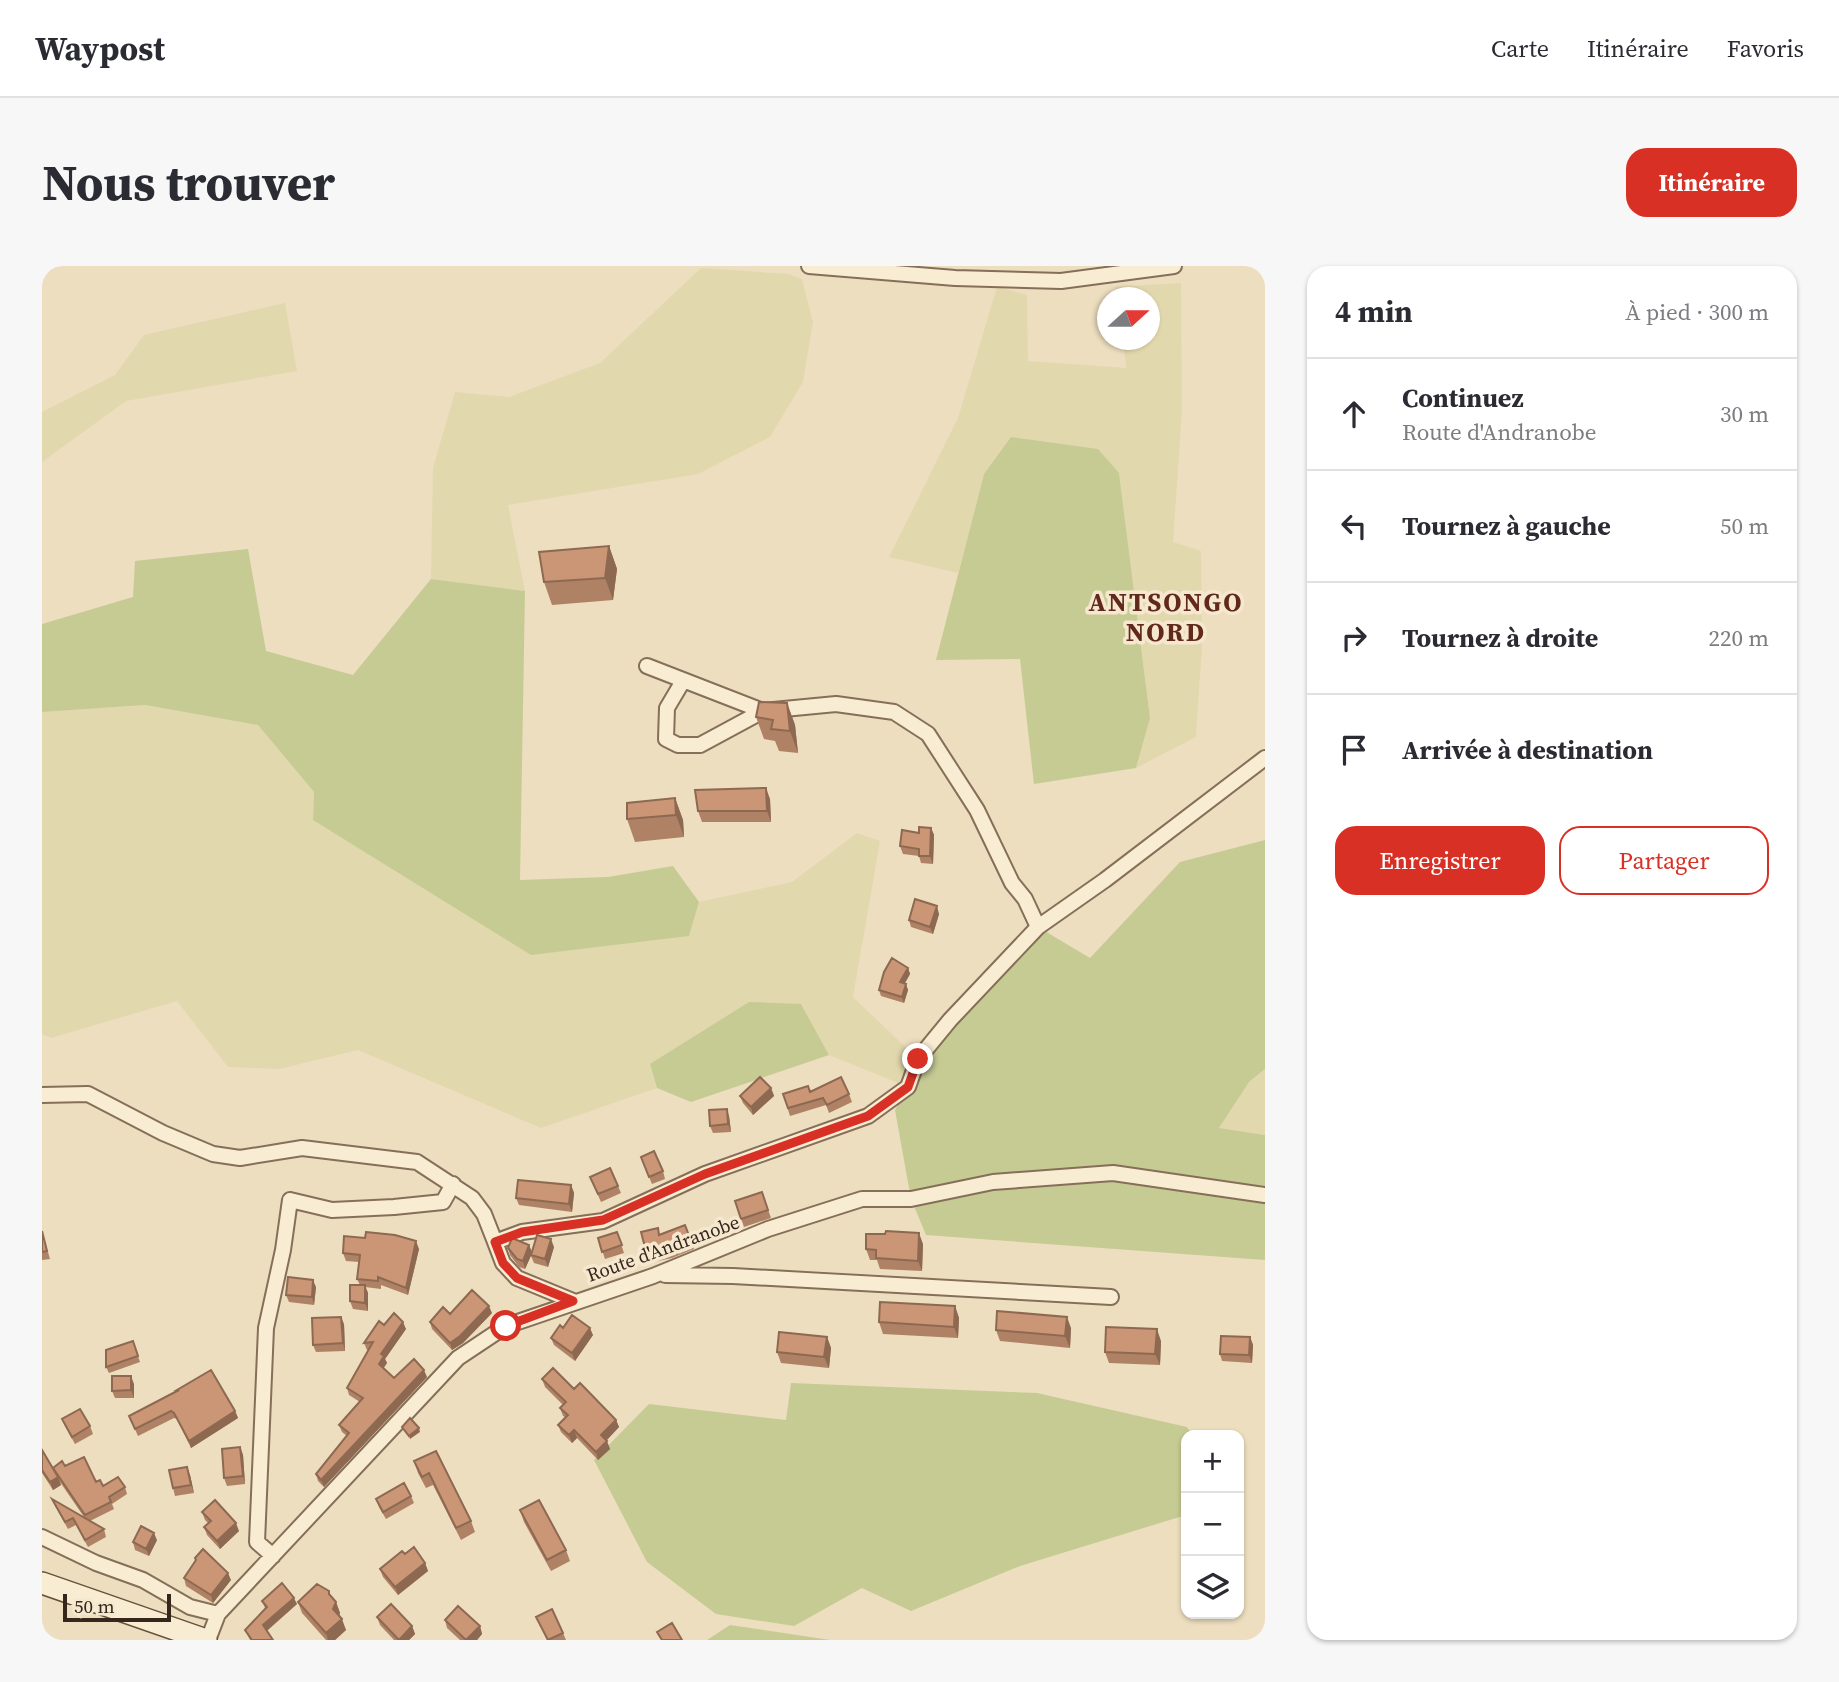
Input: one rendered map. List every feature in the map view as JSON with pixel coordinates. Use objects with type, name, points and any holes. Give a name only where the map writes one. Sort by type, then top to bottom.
[{"type":"main road","points":[[42,1583],[207,1640]]},
{"type":"street","points":[[809,266],[955,278],[1061,281],[1174,266]]},
{"type":"street","points":[[647,666],[763,712]]},
{"type":"street","points":[[682,681],[667,708],[666,739],[678,745],[700,745],[763,712],[836,704],[894,712],[928,734],[977,810],[1012,883],[1025,899],[1038,927]]},
{"type":"street","points":[[495,1242],[522,1232],[603,1220],[705,1174],[868,1116],[908,1087],[918,1059],[950,1020],[1038,927],[1105,880],[1265,758]]},
{"type":"street","points":[[42,1095],[88,1094],[163,1133],[212,1154],[240,1158],[302,1148],[417,1162],[472,1198],[484,1214],[503,1263],[517,1278],[573,1301]]},
{"type":"street","name":"Route d'Andranobe","points":[[207,1640],[218,1614],[458,1358],[506,1326],[653,1276],[768,1229],[862,1199],[911,1199],[993,1182],[1113,1173],[1265,1195]]},
{"type":"street","points":[[273,1556],[257,1542],[263,1384],[266,1328],[283,1250],[290,1200],[332,1210],[394,1207],[443,1202],[453,1184]]},
{"type":"street","points":[[653,1276],[733,1276],[1111,1297]]},
{"type":"street","points":[[42,1537],[96,1563],[143,1580],[190,1607],[218,1614]]},
{"type":"shaded area","points":[[701,268],[788,274],[802,279],[813,322],[803,382],[770,437],[698,474],[508,505],[525,591],[431,579],[433,468],[455,392],[509,397],[600,363]]},
{"type":"shaded area","points":[[1181,283],[1182,411],[1173,542],[1201,551],[1202,645],[1196,737],[1136,768],[1150,718],[1119,473],[984,474],[958,573],[889,557],[958,418],[997,287],[1027,295],[1028,361],[1126,368],[1124,350],[1160,350],[1160,287],[1115,287]]},
{"type":"shaded area","points":[[285,303],[297,371],[126,401],[42,462],[42,412],[115,375],[144,335]]},
{"type":"shaded area","points":[[145,705],[258,725],[314,792],[313,820],[689,936],[699,902],[792,882],[857,833],[880,841],[853,997],[918,1059],[908,1087],[829,1055],[801,1004],[650,1064],[657,1088],[541,1128],[358,1050],[279,1069],[228,1067],[177,1001],[51,1038],[42,1034],[42,712]]},
{"type":"shaded area","points":[[1265,1069],[1265,1135],[1219,1128],[1249,1082]]},
{"type":"green space","points":[[1011,437],[1098,449],[1119,473],[1150,718],[1136,768],[1034,784],[1020,659],[936,660],[984,474]]},
{"type":"green space","points":[[248,549],[266,651],[353,675],[431,579],[525,591],[520,880],[608,877],[673,866],[699,902],[689,936],[531,955],[313,820],[314,792],[258,725],[145,705],[42,712],[42,624],[133,597],[135,561]]},
{"type":"green space","points":[[1265,840],[1265,1069],[1249,1082],[1219,1128],[1265,1135],[1265,1260],[926,1235],[911,1199],[895,1110],[908,1087],[918,1059],[1038,927],[1090,958],[1180,862]]},
{"type":"green space","points":[[749,1002],[801,1004],[829,1055],[691,1102],[657,1088],[650,1064]]},
{"type":"green space","points":[[791,1383],[1037,1393],[1187,1427],[1189,1430],[1181,1430],[1181,1517],[1020,1566],[911,1611],[862,1588],[794,1626],[716,1614],[647,1562],[594,1460],[649,1404],[786,1420]]},
{"type":"green space","points":[[730,1625],[830,1640],[707,1640]]},
{"type":"building","points":[[609,546],[605,578],[544,582],[539,552]]},
{"type":"building","points":[[759,702],[787,703],[790,731],[771,729],[773,720],[756,717]]},
{"type":"building","points":[[766,788],[767,811],[698,811],[695,790]]},
{"type":"building","points":[[675,798],[676,815],[627,819],[627,803]]},
{"type":"building","points":[[919,827],[931,828],[930,856],[919,856],[919,849],[900,846],[902,830],[919,833]]},
{"type":"building","points":[[915,899],[937,906],[930,927],[909,920]]},
{"type":"building","points":[[892,958],[908,968],[900,982],[906,984],[902,997],[879,990],[884,972]]},
{"type":"building","points":[[760,1077],[771,1088],[751,1107],[740,1096]]},
{"type":"building","points":[[841,1077],[849,1094],[827,1105],[823,1098],[788,1108],[783,1094],[808,1086],[810,1092]]},
{"type":"building","points":[[727,1109],[728,1124],[710,1126],[709,1110]]},
{"type":"building","points":[[654,1151],[663,1171],[649,1177],[641,1157]]},
{"type":"building","points":[[610,1168],[618,1186],[598,1194],[590,1177]]},
{"type":"building","points":[[518,1180],[571,1185],[569,1204],[516,1198]]},
{"type":"building","points":[[762,1192],[768,1210],[741,1219],[735,1201]]},
{"type":"building","points":[[685,1225],[691,1241],[647,1255],[641,1232],[658,1228],[659,1235]]},
{"type":"building","points":[[42,1231],[47,1251],[42,1252]]},
{"type":"building","points":[[886,1231],[919,1233],[918,1261],[876,1258],[876,1250],[866,1249],[866,1234],[885,1234]]},
{"type":"building","points":[[366,1232],[395,1235],[416,1241],[406,1288],[378,1277],[378,1281],[357,1279],[360,1255],[343,1253],[344,1236],[365,1238]]},
{"type":"building","points":[[617,1232],[622,1245],[602,1252],[598,1238]]},
{"type":"building","points":[[537,1235],[551,1239],[545,1259],[531,1255]]},
{"type":"building","points":[[512,1238],[529,1245],[523,1261],[517,1259],[508,1248]]},
{"type":"building","points":[[288,1277],[313,1280],[312,1297],[286,1295]]},
{"type":"building","points":[[350,1285],[365,1285],[365,1303],[350,1301]]},
{"type":"building","points":[[472,1290],[489,1306],[450,1343],[430,1322],[443,1307],[450,1314]]},
{"type":"building","points":[[880,1302],[955,1306],[954,1327],[879,1322]]},
{"type":"building","points":[[997,1311],[1067,1317],[1065,1336],[996,1330]]},
{"type":"building","points":[[394,1313],[403,1322],[381,1354],[384,1356],[379,1364],[394,1378],[414,1359],[424,1370],[321,1480],[316,1474],[349,1433],[339,1425],[363,1398],[347,1388],[373,1342],[364,1343],[379,1321],[384,1325]]},
{"type":"building","points":[[572,1315],[590,1328],[572,1353],[551,1338],[560,1325],[563,1328]]},
{"type":"building","points":[[341,1317],[343,1343],[313,1345],[312,1318]]},
{"type":"building","points":[[1106,1327],[1157,1329],[1155,1354],[1105,1352]]},
{"type":"building","points":[[779,1332],[827,1337],[824,1357],[777,1352]]},
{"type":"building","points":[[1221,1336],[1250,1337],[1249,1355],[1220,1354]]},
{"type":"building","points":[[133,1341],[138,1356],[106,1367],[106,1350]]},
{"type":"building","points":[[553,1368],[574,1389],[580,1383],[616,1420],[601,1435],[607,1441],[596,1452],[574,1430],[569,1435],[558,1425],[568,1415],[560,1408],[566,1402],[542,1379]]},
{"type":"building","points":[[211,1370],[235,1411],[189,1441],[171,1411],[135,1429],[129,1416]]},
{"type":"building","points":[[112,1376],[131,1376],[131,1390],[112,1391]]},
{"type":"building","points":[[80,1409],[90,1426],[72,1437],[62,1419]]},
{"type":"building","points":[[410,1418],[419,1428],[409,1436],[402,1427]]},
{"type":"building","points":[[240,1447],[243,1476],[224,1478],[222,1449]]},
{"type":"building","points":[[42,1450],[58,1477],[50,1482],[42,1470]]},
{"type":"building","points":[[436,1451],[471,1521],[456,1528],[429,1473],[422,1477],[414,1461]]},
{"type":"building","points":[[84,1457],[96,1482],[100,1480],[103,1486],[118,1477],[125,1487],[109,1497],[111,1502],[85,1515],[53,1468],[62,1461],[65,1466]]},
{"type":"building","points":[[187,1467],[191,1485],[173,1488],[169,1470]]},
{"type":"building","points":[[404,1483],[411,1496],[383,1512],[376,1499]]},
{"type":"building","points":[[52,1499],[104,1529],[85,1540],[73,1518],[65,1522]]},
{"type":"building","points":[[215,1500],[236,1523],[217,1541],[204,1527],[211,1521],[202,1512]]},
{"type":"building","points":[[539,1500],[566,1550],[547,1560],[520,1510]]},
{"type":"building","points":[[141,1526],[154,1533],[146,1549],[133,1542]]},
{"type":"building","points":[[414,1547],[425,1563],[395,1587],[380,1569],[402,1551],[405,1554]]},
{"type":"building","points":[[203,1549],[228,1573],[211,1595],[184,1578]]},
{"type":"building","points":[[282,1583],[294,1598],[263,1625],[273,1640],[252,1640],[245,1630],[267,1607],[262,1601]]},
{"type":"building","points":[[317,1584],[329,1591],[336,1602],[333,1609],[342,1619],[326,1633],[298,1602]]},
{"type":"building","points":[[391,1604],[412,1626],[399,1640],[377,1617]]},
{"type":"building","points":[[458,1606],[480,1626],[466,1640],[445,1620]]},
{"type":"building","points":[[552,1609],[563,1633],[548,1640],[536,1617]]},
{"type":"building","points":[[672,1623],[682,1640],[662,1640],[657,1632]]},
{"type":"district","name":"ANTSONGO NORD","points":[[1166,617]]},
{"type":"route","points":[[506,1326],[573,1301],[517,1278],[503,1263],[495,1242],[522,1232],[603,1220],[705,1174],[868,1116],[908,1087],[918,1059]]}]
